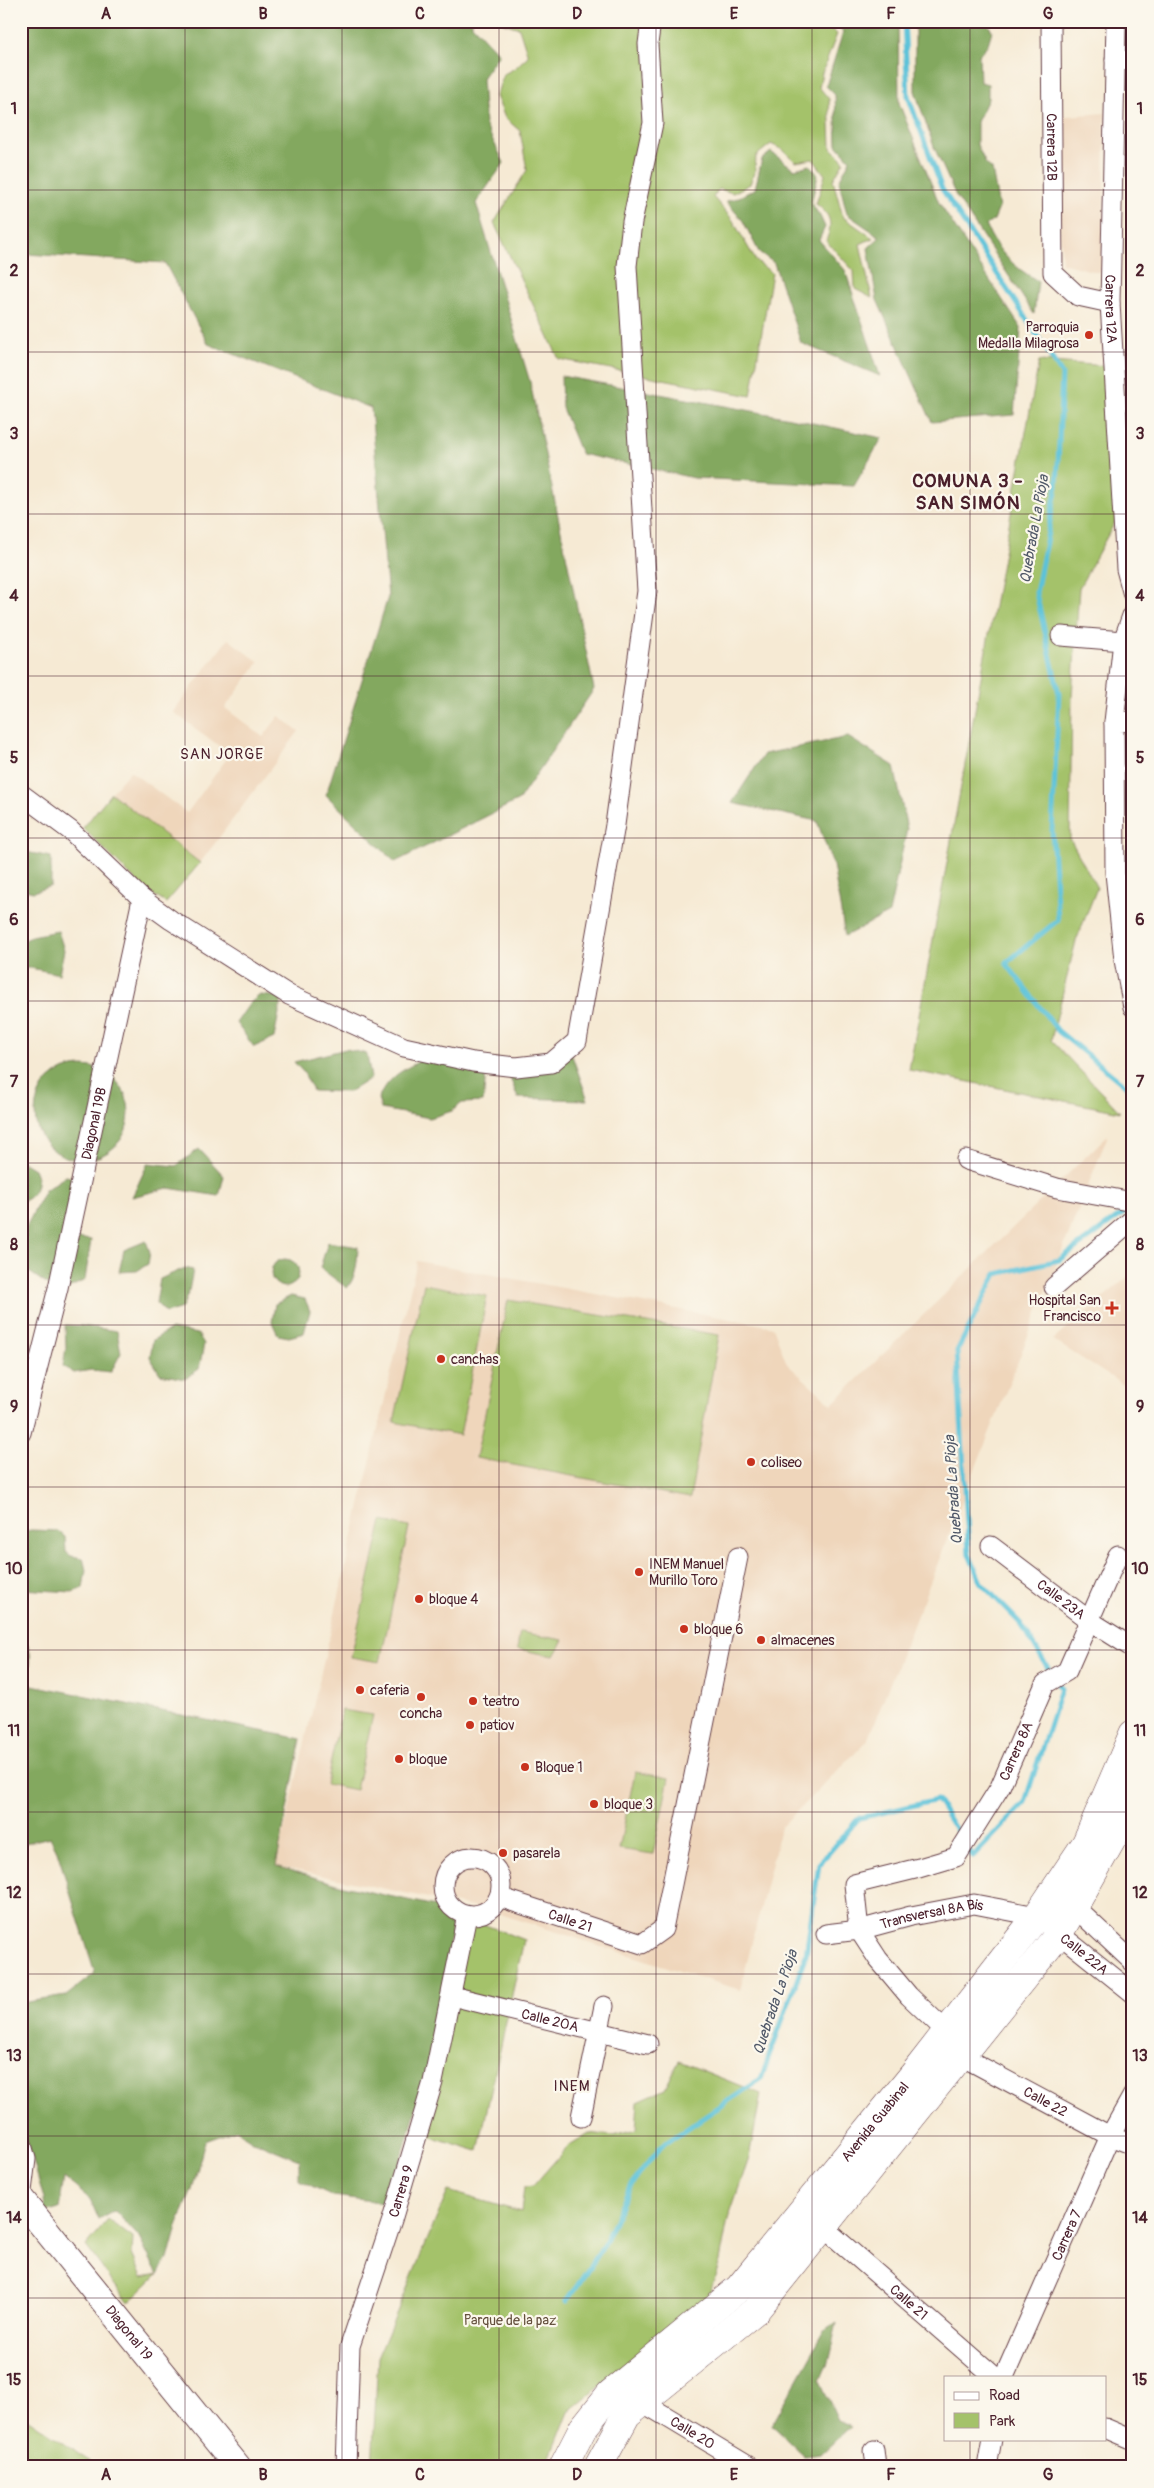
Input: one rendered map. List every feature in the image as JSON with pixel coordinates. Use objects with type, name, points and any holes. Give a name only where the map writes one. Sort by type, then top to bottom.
[{"type":"main road","name":"Avenida Guabinal","points":[[563,2467],[583,2428],[610,2394],[739,2288],[1037,1916],[1086,1843],[1133,1734]]},
{"type":"main road","name":"Avenida Guabinal","points":[[598,2467],[627,2414],[651,2408],[688,2365],[756,2310],[1058,1935],[1124,1835],[1133,1790]]},
{"type":"street","points":[[21,794],[78,838],[142,899],[289,995],[404,1047],[473,1062],[516,1067],[551,1063],[577,1041],[615,825],[647,591],[627,266],[632,222],[653,123],[648,44],[650,21]]},
{"type":"street","name":"Carrera 12B","points":[[1051,21],[1053,273],[1078,296],[1110,303]]},
{"type":"street","name":"Carrera 12A","points":[[1116,21],[1124,61],[1110,303],[1126,569],[1133,595]]},
{"type":"street","points":[[1133,613],[1124,641],[1114,722],[1124,872],[1124,960],[1133,1007]]},
{"type":"street","points":[[1061,636],[1124,641]]},
{"type":"street","points":[[1114,722],[1133,720]]},
{"type":"street","name":"Diagonal 19B","points":[[21,1433],[58,1288],[142,899]]},
{"type":"street","points":[[966,1160],[1057,1188],[1129,1201]]},
{"type":"street","points":[[1054,1287],[1133,1219]]},
{"type":"street","name":"Calle 23A","points":[[992,1546],[1090,1622],[1133,1648]]},
{"type":"street","name":"Carrera 8A","points":[[859,1930],[854,1884],[956,1857],[1000,1787],[1045,1684],[1067,1671],[1118,1555]]},
{"type":"street","name":"Calle 21","points":[[499,1897],[642,1944],[663,1929],[738,1557]]},
{"type":"street","points":[[473,1857],[490,1863],[500,1878],[499,1897],[486,1912],[467,1915],[450,1905],[445,1897],[444,1878],[455,1862],[473,1857]]},
{"type":"street","name":"Calle 22A","points":[[1054,1890],[1076,1906],[1133,1962]]},
{"type":"street","name":"Transversal 8A Bis","points":[[826,1934],[859,1930],[911,1916],[974,1904],[1037,1916]]},
{"type":"street","name":"Carrera 9","points":[[346,2467],[350,2346],[392,2220],[430,2092],[452,1996],[467,1915]]},
{"type":"street","name":"Calle 22A","points":[[1037,1916],[1058,1935],[1133,1993]]},
{"type":"street","points":[[859,1930],[878,1959],[909,1996],[945,2030]]},
{"type":"street","name":"Calle 20A","points":[[452,1996],[648,2044]]},
{"type":"street","points":[[581,2117],[604,2006]]},
{"type":"street","name":"Calle 22","points":[[961,2056],[1110,2136],[1133,2145]]},
{"type":"street","name":"Carrera 7","points":[[1004,2376],[1110,2136],[1133,2095]]},
{"type":"street","points":[[21,2141],[26,2159],[21,2199]]},
{"type":"street","name":"Diagonal 19","points":[[21,2199],[238,2467]]},
{"type":"street","name":"Calle 21","points":[[823,2228],[994,2376]]},
{"type":"street","name":"Calle 20","points":[[651,2408],[750,2467]]},
{"type":"street","points":[[1106,2428],[1133,2440]]},
{"type":"street","points":[[987,2467],[992,2440]]},
{"type":"shaded area","points":[[1105,113],[1103,272],[1096,272],[1062,263],[1055,117]]},
{"type":"shaded area","points":[[228,639],[259,662],[225,708],[263,737],[279,716],[299,731],[200,863],[111,793],[130,771],[187,813],[230,754],[173,712]]},
{"type":"shaded area","name":"INEM Manuel Murillo Toro","points":[[1108,1135],[867,1741],[781,1827],[740,1990],[491,1911],[276,1866],[417,1261],[773,1327],[787,1364],[832,1404]]},
{"type":"shaded area","name":"Hospital San Francisco","points":[[1130,1275],[1133,1276],[1133,1391],[1053,1340]]},
{"type":"green space","points":[[21,21],[472,21],[472,25],[499,54],[482,78],[485,124],[504,163],[476,203],[530,382],[594,689],[519,800],[395,862],[326,795],[388,597],[371,408],[208,344],[165,263],[26,254],[21,262]]},
{"type":"green space","points":[[498,21],[828,21],[828,26],[837,34],[822,73],[819,87],[829,99],[831,148],[844,161],[833,180],[843,217],[873,238],[860,244],[872,298],[855,289],[854,271],[826,241],[830,224],[828,216],[816,204],[825,175],[813,159],[796,162],[783,150],[771,144],[756,156],[755,170],[750,184],[733,193],[719,189],[713,197],[732,219],[756,261],[772,273],[751,396],[559,359],[494,223],[527,170],[520,131],[505,118],[496,96],[504,74],[515,68],[528,56],[519,28]]},
{"type":"green space","points":[[835,21],[898,21],[899,103],[939,203],[1021,328],[1014,415],[932,422],[877,300],[868,248],[880,237],[847,214],[839,181],[850,160],[837,145],[835,95],[826,86],[843,32],[835,25]]},
{"type":"green space","points":[[915,21],[986,21],[992,31],[988,44],[979,55],[980,82],[988,84],[988,99],[977,122],[977,145],[986,164],[992,169],[999,208],[994,220],[986,225],[995,243],[1007,258],[1038,281],[1034,314],[956,196],[934,147],[915,91]]},
{"type":"green space","points":[[771,152],[794,169],[810,165],[818,175],[811,203],[825,227],[819,240],[845,270],[880,376],[801,343],[774,263],[759,252],[743,221],[726,201],[755,189],[762,159]]},
{"type":"green space","points":[[1039,361],[1107,366],[1120,513],[1079,588],[1072,697],[1070,839],[1097,888],[1076,941],[1051,1040],[1120,1112],[909,1070]]},
{"type":"green space","points":[[561,376],[785,417],[882,438],[854,486],[694,478],[581,454],[562,408]]},
{"type":"green space","points":[[848,737],[894,766],[907,829],[889,913],[845,936],[833,865],[817,821],[732,803],[764,754]]},
{"type":"green space","points":[[111,793],[200,863],[166,903],[145,890],[83,828]]},
{"type":"green space","points":[[21,851],[51,857],[51,886],[33,892],[21,889]]},
{"type":"green space","points":[[58,931],[64,950],[59,974],[21,966],[23,942],[31,936]]},
{"type":"green space","points":[[260,995],[282,997],[274,1038],[254,1047],[236,1023],[250,1003]]},
{"type":"green space","points":[[566,1039],[588,1100],[518,1098],[509,1075],[538,1064]]},
{"type":"green space","points":[[346,1049],[367,1054],[371,1078],[349,1092],[313,1091],[304,1073],[294,1062]]},
{"type":"green space","points":[[423,1059],[486,1073],[483,1102],[462,1103],[452,1111],[430,1118],[381,1109],[378,1098],[392,1079]]},
{"type":"green space","points":[[82,1066],[100,1070],[115,1080],[125,1095],[129,1113],[125,1131],[115,1146],[100,1156],[82,1160],[64,1156],[49,1146],[39,1131],[35,1113],[39,1095],[49,1080],[64,1070]]},
{"type":"green space","points":[[199,1149],[224,1176],[219,1196],[168,1188],[132,1197],[148,1163],[176,1166]]},
{"type":"green space","points":[[21,1161],[34,1169],[37,1184],[34,1193],[21,1202]]},
{"type":"green space","points":[[66,1176],[71,1177],[68,1237],[91,1240],[85,1280],[67,1289],[48,1285],[25,1269],[21,1259],[27,1225],[45,1190]]},
{"type":"green space","points":[[146,1241],[150,1252],[148,1264],[137,1271],[119,1272],[124,1250]]},
{"type":"green space","points":[[328,1242],[358,1247],[355,1274],[347,1288],[320,1268]]},
{"type":"green space","points":[[285,1259],[295,1263],[299,1273],[295,1283],[285,1287],[275,1283],[271,1273],[275,1263]]},
{"type":"green space","points":[[185,1268],[193,1270],[189,1291],[182,1308],[166,1313],[156,1303],[160,1279]]},
{"type":"green space","name":"canchas","points":[[424,1284],[487,1296],[460,1435],[394,1422]]},
{"type":"green space","points":[[291,1296],[305,1299],[310,1311],[304,1333],[289,1337],[278,1335],[272,1322],[275,1304]]},
{"type":"green space","points":[[508,1300],[719,1335],[690,1498],[476,1458]]},
{"type":"green space","points":[[65,1325],[117,1331],[121,1353],[111,1372],[91,1370],[74,1373],[63,1366],[66,1348]]},
{"type":"green space","points":[[171,1329],[198,1334],[204,1344],[199,1369],[185,1379],[160,1374],[150,1357],[153,1340]]},
{"type":"green space","points":[[382,1521],[409,1527],[380,1662],[351,1657]]},
{"type":"green space","points":[[31,1530],[58,1531],[65,1537],[66,1552],[71,1556],[83,1558],[86,1570],[83,1588],[73,1592],[21,1589],[21,1532]]},
{"type":"green space","points":[[520,1632],[563,1640],[554,1656],[517,1649]]},
{"type":"green space","points":[[21,1636],[28,1647],[31,1659],[22,1683],[301,1739],[276,1866],[347,1887],[454,1910],[436,2043],[388,2203],[333,2196],[299,2180],[299,2160],[253,2141],[236,2130],[205,2141],[192,2190],[177,2227],[168,2259],[158,2274],[138,2236],[115,2211],[99,2220],[90,2199],[64,2178],[59,2208],[45,2212],[44,2199],[21,2119],[21,2003],[66,1996],[95,1973],[57,1851],[50,1837],[21,1844]]},
{"type":"green space","points":[[342,1710],[373,1715],[356,1790],[326,1784]]},
{"type":"green space","points":[[635,1772],[669,1778],[653,1854],[619,1849]]},
{"type":"green space","points":[[465,1917],[524,1940],[478,2151],[426,2135]]},
{"type":"green space","name":"Parque de la paz","points":[[679,2061],[761,2094],[749,2158],[728,2219],[720,2261],[709,2296],[569,2411],[547,2467],[372,2467],[378,2357],[448,2191],[521,2212],[524,2187],[533,2186],[568,2146],[589,2133],[614,2136],[636,2130],[638,2101],[665,2089]]},
{"type":"green space","points":[[108,2220],[133,2238],[132,2254],[142,2277],[158,2274],[128,2303],[86,2246]]},
{"type":"green space","points":[[837,2323],[827,2366],[820,2381],[838,2420],[851,2426],[821,2454],[805,2456],[772,2425],[824,2332]]},
{"type":"green space","points":[[21,2414],[90,2461],[89,2467],[21,2467]]},
{"type":"waterway","name":"Quebrada La Pioja","points":[[904,21],[908,96],[942,189],[1062,374],[1057,486],[1036,593],[1059,694],[1052,830],[1058,920],[1006,963],[1058,1031],[1133,1092]]},
{"type":"waterway","name":"Quebrada La Pioja","points":[[967,1847],[973,1857],[1025,1802],[1061,1689],[1021,1624],[981,1583],[969,1554],[957,1351],[996,1274],[1059,1260],[1132,1207]]},
{"type":"waterway","name":"Quebrada La Pioja","points":[[567,2301],[601,2250],[630,2186],[661,2146],[761,2079],[806,1955],[819,1864],[859,1818],[937,1800],[962,1840]]},
{"type":"place","name":"Parroquia Medalla Milagrosa","points":[[1089,335]]},
{"type":"place","name":"Hospital San Francisco","points":[[1112,1308]]},
{"type":"place","name":"canchas","points":[[441,1359]]},
{"type":"place","name":"coliseo","points":[[751,1462]]},
{"type":"place","name":"INEM Manuel Murillo Toro","points":[[639,1572]]},
{"type":"place","name":"bloque 4","points":[[419,1599]]},
{"type":"place","name":"bloque 6","points":[[684,1629]]},
{"type":"place","name":"almacenes","points":[[761,1640]]},
{"type":"place","name":"caferia","points":[[360,1690]]},
{"type":"place","name":"concha","points":[[421,1697]]},
{"type":"place","name":"teatro","points":[[473,1701]]},
{"type":"place","name":"patiov","points":[[470,1725]]},
{"type":"place","name":"bloque","points":[[399,1759]]},
{"type":"place","name":"Bloque 1","points":[[525,1767]]},
{"type":"place","name":"bloque 3","points":[[594,1804]]},
{"type":"place","name":"pasarela","points":[[503,1853]]},
{"type":"district","name":"COMUNA 3 - SAN SIMÓN","points":[[968,491]]},
{"type":"district","name":"SAN JORGE","points":[[222,754]]},
{"type":"district","name":"INEM","points":[[572,2086]]}]
